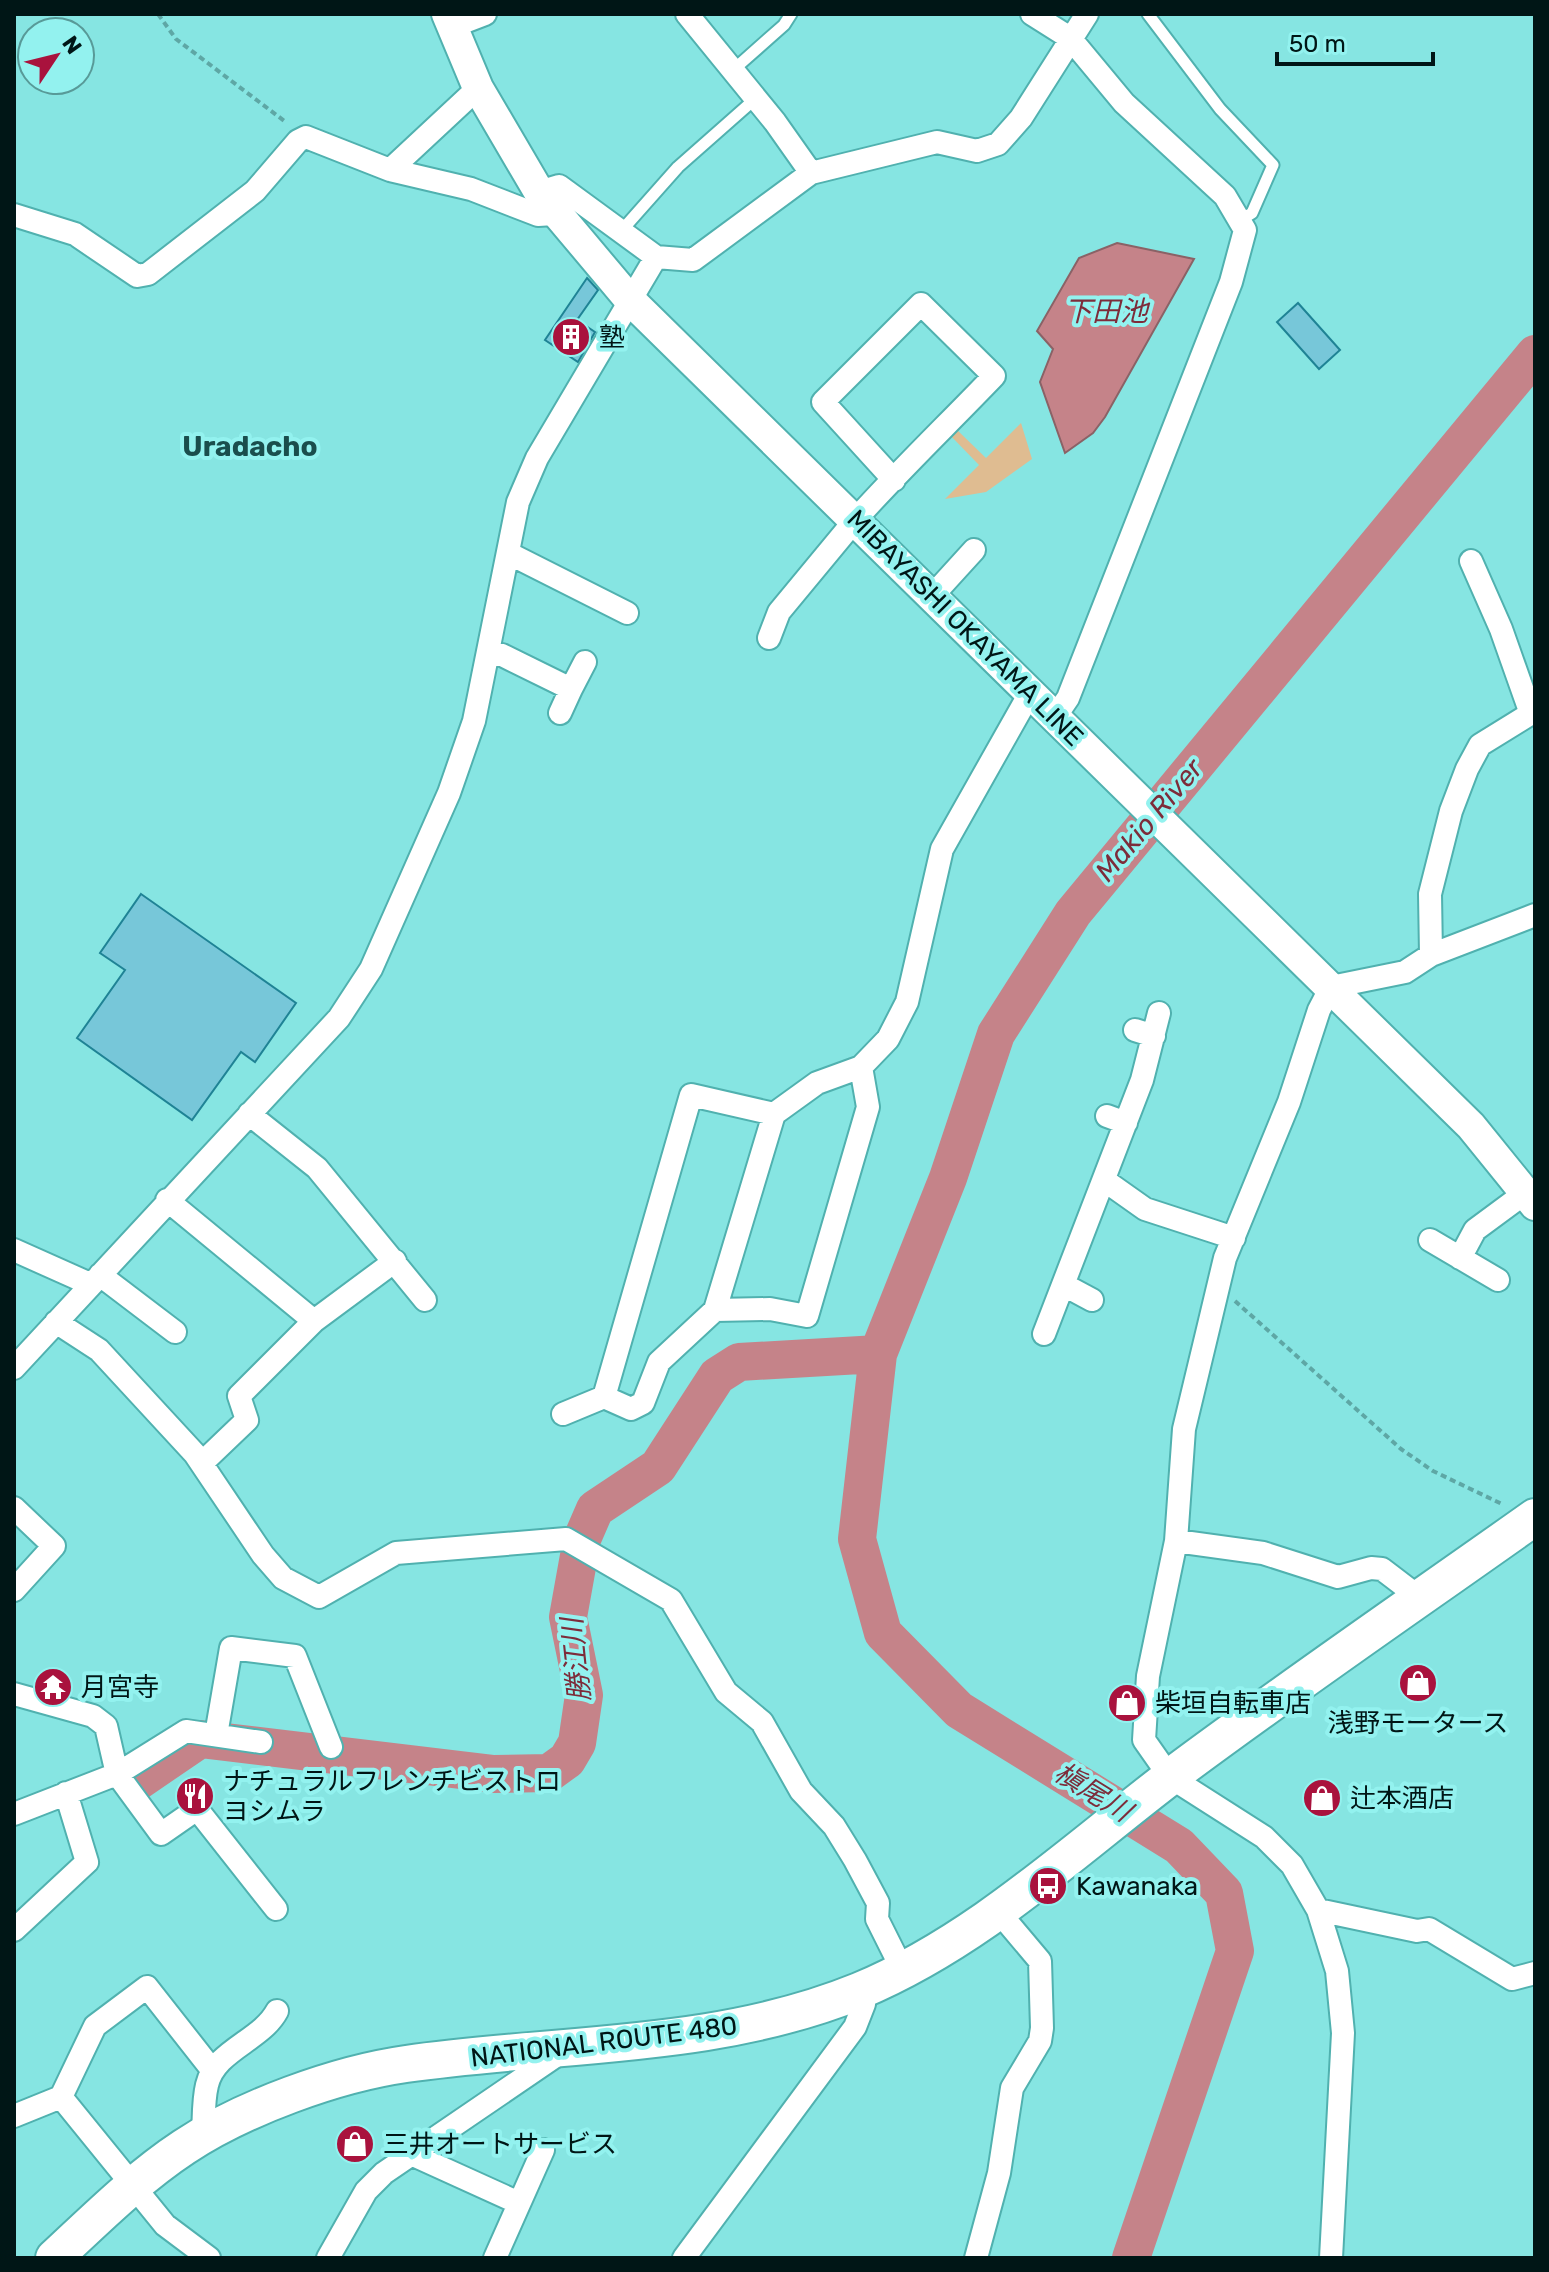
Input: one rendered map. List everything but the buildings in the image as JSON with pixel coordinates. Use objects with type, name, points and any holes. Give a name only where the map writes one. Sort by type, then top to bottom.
[{"type":"highway","name":"NATIONAL ROUTE 480","points":[[54,2258],[132,2189],[203,2136],[304,2092],[402,2065],[684,2037],[737,2028],[788,2016],[860,1990],[902,1969],[997,1910],[1161,1785],[1534,1517]]},
{"type":"main road","name":"MIBAYASHI OKAYAMA LINE","points":[[449,21],[478,88],[546,203],[629,299],[1471,1126],[1530,1199]]},
{"type":"street","points":[[449,21],[485,14]]},
{"type":"street","points":[[687,14],[811,173]]},
{"type":"street","points":[[1032,14],[1070,38],[1124,103],[1225,196],[1242,219],[1245,230],[1231,282],[1124,562],[1068,698],[1055,717]]},
{"type":"street","points":[[14,215],[75,234],[137,276],[148,274],[255,191],[298,141],[306,137],[390,170],[471,189],[538,215],[559,186],[623,229],[656,257],[693,260],[811,173],[937,142],[987,150],[1010,133],[1087,14]]},
{"type":"street","points":[[390,170],[478,88]]},
{"type":"street","points":[[14,1368],[339,1018],[371,969],[449,793],[474,721],[518,502],[537,458],[656,257]]},
{"type":"street","points":[[768,623],[856,519],[894,480],[994,376],[921,304],[823,402],[894,480]]},
{"type":"street","points":[[933,595],[974,550]]},
{"type":"street","points":[[508,553],[627,613]]},
{"type":"street","points":[[1431,955],[1430,894],[1451,811],[1480,745],[1532,711],[1471,561]]},
{"type":"street","points":[[488,653],[502,655],[571,689]]},
{"type":"street","points":[[560,713],[585,662]]},
{"type":"street","points":[[563,1414],[604,1397],[631,1409],[643,1403],[659,1362],[715,1310],[774,1114],[817,1083],[861,1067],[888,1039],[907,1002],[942,849],[1030,693]]},
{"type":"street","points":[[1331,2258],[1343,2033],[1337,1971],[1318,1910],[1292,1865],[1264,1837],[1161,1785],[1144,1740],[1148,1676],[1176,1541],[1184,1429],[1218,1287],[1234,1238],[1289,1102],[1319,1010],[1331,987],[1405,972],[1431,955],[1535,915]]},
{"type":"street","points":[[1044,1334],[1104,1180],[1116,1120],[1144,1033],[1159,1013]]},
{"type":"street","points":[[715,1310],[770,1309],[807,1316],[868,1107],[861,1067]]},
{"type":"street","points":[[604,1397],[691,1095],[774,1114]]},
{"type":"street","points":[[249,1114],[317,1168],[425,1300]]},
{"type":"street","points":[[1104,1180],[1145,1209],[1234,1238]]},
{"type":"street","points":[[1460,1258],[1475,1230],[1530,1199]]},
{"type":"street","points":[[167,1200],[314,1321]]},
{"type":"street","points":[[1430,1240],[1498,1280]]},
{"type":"street","points":[[14,1250],[95,1280],[175,1332]]},
{"type":"street","points":[[202,1463],[247,1420],[239,1396],[314,1321],[395,1261]]},
{"type":"street","points":[[1064,1285],[1092,1300]]},
{"type":"street","points":[[56,1322],[99,1350],[202,1463],[263,1555],[283,1578],[319,1597],[396,1553],[566,1539],[671,1600],[686,1620],[719,1682],[762,1722],[801,1791],[834,1826],[878,1903],[877,1919],[902,1969]]},
{"type":"street","points":[[14,1508],[54,1546],[14,1590]]},
{"type":"street","points":[[1176,1541],[1263,1553],[1338,1577],[1371,1568],[1382,1569],[1420,1598]]},
{"type":"street","points":[[216,1735],[231,1648],[295,1656],[331,1747]]},
{"type":"street","points":[[14,1694],[93,1716],[106,1726],[117,1774],[161,1834],[197,1809],[276,1909]]},
{"type":"street","points":[[14,1814],[117,1774],[186,1731],[261,1742]]},
{"type":"street","points":[[14,1930],[87,1862],[66,1793]]},
{"type":"street","points":[[976,2258],[999,2173],[1012,2088],[1040,2041],[1042,2028],[1040,1961],[997,1910]]},
{"type":"street","points":[[1318,1910],[1417,1931],[1429,1929],[1512,1979],[1535,1973]]},
{"type":"street","points":[[14,2116],[61,2097],[95,2026],[147,1987],[213,2071]]},
{"type":"street","points":[[684,2258],[855,2027],[864,2004],[860,1990]]},
{"type":"street","points":[[203,2136],[207,2083],[213,2071],[223,2059],[268,2027],[277,2011]]},
{"type":"street","points":[[328,2258],[366,2191],[411,2154],[567,2048]]},
{"type":"street","points":[[61,2097],[132,2189],[165,2225],[209,2258]]},
{"type":"street","points":[[495,2258],[543,2150]]},
{"type":"street","points":[[411,2154],[519,2203]]},
{"type":"lane","points":[[732,71],[784,25],[791,14]]},
{"type":"lane","points":[[1148,14],[1220,109],[1273,165],[1252,213],[1242,219]]},
{"type":"lane","points":[[623,229],[678,167],[755,99]]},
{"type":"path","points":[[158,14],[176,39],[306,137]]},
{"type":"path","points":[[1218,1287],[1401,1449],[1433,1471],[1534,1517]]},
{"type":"shaded area","points":[[1021,423],[1032,459],[986,492],[945,499],[979,465],[949,434],[955,428],[986,458]]},
{"type":"water","name":"下田池","points":[[1117,243],[1194,259],[1105,417],[1093,433],[1065,453],[1040,382],[1053,349],[1037,331],[1079,258]]},
{"type":"waterway","name":"Makio River","points":[[1131,2258],[1235,1951],[1224,1893],[1179,1846],[959,1710],[883,1633],[857,1539],[878,1354],[948,1178],[996,1034],[1073,913],[1535,354]]},
{"type":"waterway","name":"勝江川","points":[[137,1782],[200,1739],[494,1774],[549,1773],[567,1760],[577,1743],[584,1695],[568,1617],[582,1539],[595,1509],[658,1467],[717,1376],[739,1362],[878,1354]]},
{"type":"place","name":"塾","points":[[571,337]]},
{"type":"place","name":"浅野モータース","points":[[1418,1683]]},
{"type":"place","name":"月宮寺","points":[[53,1687]]},
{"type":"place","name":"柴垣自転車店","points":[[1127,1703]]},
{"type":"place","name":"ナチュラルフレンチビストロ ヨシムラ","points":[[195,1796]]},
{"type":"place","name":"辻本酒店","points":[[1322,1798]]},
{"type":"place","name":"Kawanaka","points":[[1048,1886]]},
{"type":"place","name":"三井オートサービス","points":[[355,2144]]},
{"type":"district","name":"Uradacho","points":[[250,446]]},
{"type":"water label","name":"槇尾川","points":[[1093,1792]]}]
